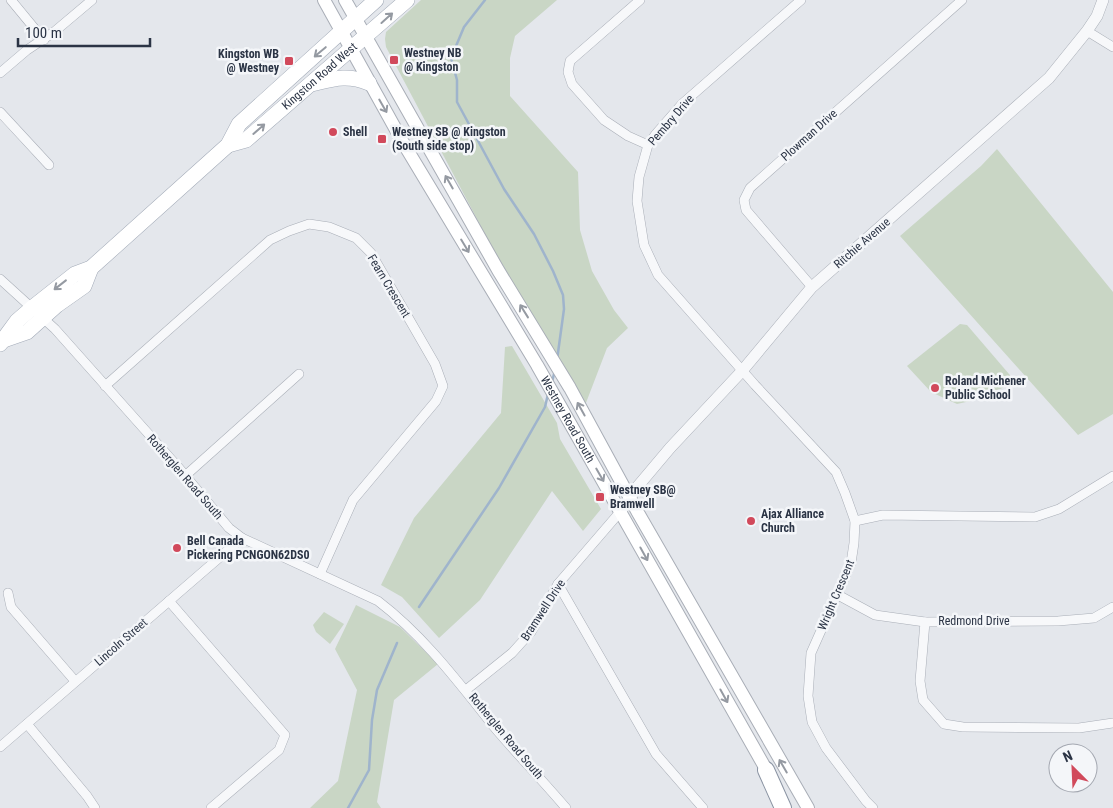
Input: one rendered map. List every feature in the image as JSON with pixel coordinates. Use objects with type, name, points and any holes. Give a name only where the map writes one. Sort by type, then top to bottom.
[{"type":"highway","points":[[766,770],[783,808]]},
{"type":"main road","name":"Westney Road South","points":[[324,0],[369,83],[537,365],[789,808]]},
{"type":"main road","name":"Westney Road South","points":[[345,0],[498,270],[570,388],[630,497],[808,808]]},
{"type":"main road","name":"Kingston Road West","points":[[2,342],[16,321],[38,313],[75,274],[91,268],[228,145],[239,124],[376,0]]},
{"type":"main road","name":"Kingston Road West","points":[[228,145],[246,140],[407,0]]},
{"type":"main road","points":[[310,84],[345,77],[357,78],[369,83]]},
{"type":"street","points":[[10,0],[44,40]]},
{"type":"street","points":[[0,73],[92,0]]},
{"type":"street","points":[[640,0],[570,61],[568,72],[572,84],[604,120],[628,136],[648,145]]},
{"type":"street","name":"Pembry Drive","points":[[742,370],[658,275],[644,246],[637,201],[639,177],[648,145],[682,104],[801,0]]},
{"type":"street","name":"Plowman Drive","points":[[812,286],[746,210],[744,200],[750,188],[962,0]]},
{"type":"street","name":"Ritchie Avenue","points":[[630,497],[670,448],[742,370],[812,286],[1049,78],[1087,31],[1097,16],[1103,0]]},
{"type":"street","points":[[1087,31],[1113,47]]},
{"type":"street","points":[[0,112],[49,165]]},
{"type":"street","name":"Fearn Crescent","points":[[105,386],[270,240],[309,224],[330,227],[356,238],[371,253],[435,364],[443,386],[436,401],[353,500],[320,574]]},
{"type":"street","name":"Rotherglen Road South","points":[[0,279],[55,329],[229,528],[242,538],[378,601],[397,615],[466,690],[496,729],[566,808]]},
{"type":"street","name":"Wright Crescent","points":[[742,370],[836,472],[855,521],[851,563],[811,653],[808,696],[812,722],[826,748],[873,808]]},
{"type":"street","points":[[185,476],[299,374]]},
{"type":"street","points":[[855,521],[884,515],[1035,517],[1059,509],[1113,476]]},
{"type":"street","name":"Bramwell Drive","points":[[466,690],[512,653],[531,632],[558,584],[620,512],[630,497]]},
{"type":"street","name":"Lincoln Street","points":[[0,746],[242,538]]},
{"type":"street","points":[[558,584],[656,754],[703,808]]},
{"type":"street","points":[[8,593],[11,607],[75,682]]},
{"type":"street","name":"Redmond Drive","points":[[838,595],[875,615],[925,622],[1058,621],[1094,618],[1113,607]]},
{"type":"street","points":[[168,601],[285,735],[279,750],[211,808]]},
{"type":"street","points":[[925,622],[920,682],[921,691],[923,700],[944,724],[963,728],[1079,728],[1113,723]]},
{"type":"street","points":[[27,724],[95,808]]},
{"type":"green space","points":[[421,0],[557,0],[515,36],[510,58],[510,96],[578,172],[580,230],[592,271],[614,310],[628,328],[607,348],[584,408],[504,270],[386,47],[386,32]]},
{"type":"green space","points":[[997,149],[1113,292],[1113,414],[1078,435],[900,236],[981,166]]},
{"type":"green space","points":[[960,324],[967,325],[1015,381],[984,398],[957,404],[931,392],[907,366]]},
{"type":"green space","points":[[512,346],[557,423],[560,439],[601,509],[583,531],[552,491],[480,600],[439,638],[402,597],[381,585],[414,518],[501,413],[505,347]]},
{"type":"green space","points":[[356,605],[400,627],[438,664],[394,700],[377,802],[381,808],[310,808],[338,781],[357,690],[335,649]]},
{"type":"green space","points":[[324,612],[344,624],[330,644],[316,632],[313,625]]},
{"type":"waterway","points":[[485,0],[464,27],[451,58],[457,80],[457,102],[504,189],[534,234],[563,295],[564,309],[557,360]]},
{"type":"waterway","points":[[552,382],[555,370]]},
{"type":"waterway","points":[[419,607],[499,488],[545,407],[548,394]]},
{"type":"waterway","points":[[348,808],[369,770],[372,720],[377,690],[397,643]]},
{"type":"place","name":"Westney NB @ Kingston","points":[[394,60]]},
{"type":"place","name":"Kingston WB @ Westney","points":[[289,61]]},
{"type":"place","name":"Shell","points":[[333,132]]},
{"type":"place","name":"Westney SB @ Kingston (South side stop)","points":[[382,139]]},
{"type":"place","name":"Roland Michener Public School","points":[[935,388]]},
{"type":"place","name":"Westney SB@ Bramwell","points":[[600,497]]},
{"type":"place","name":"Ajax Alliance Church","points":[[751,521]]},
{"type":"place","name":"Bell Canada Pickering PCNGON62DS0","points":[[177,548]]}]
